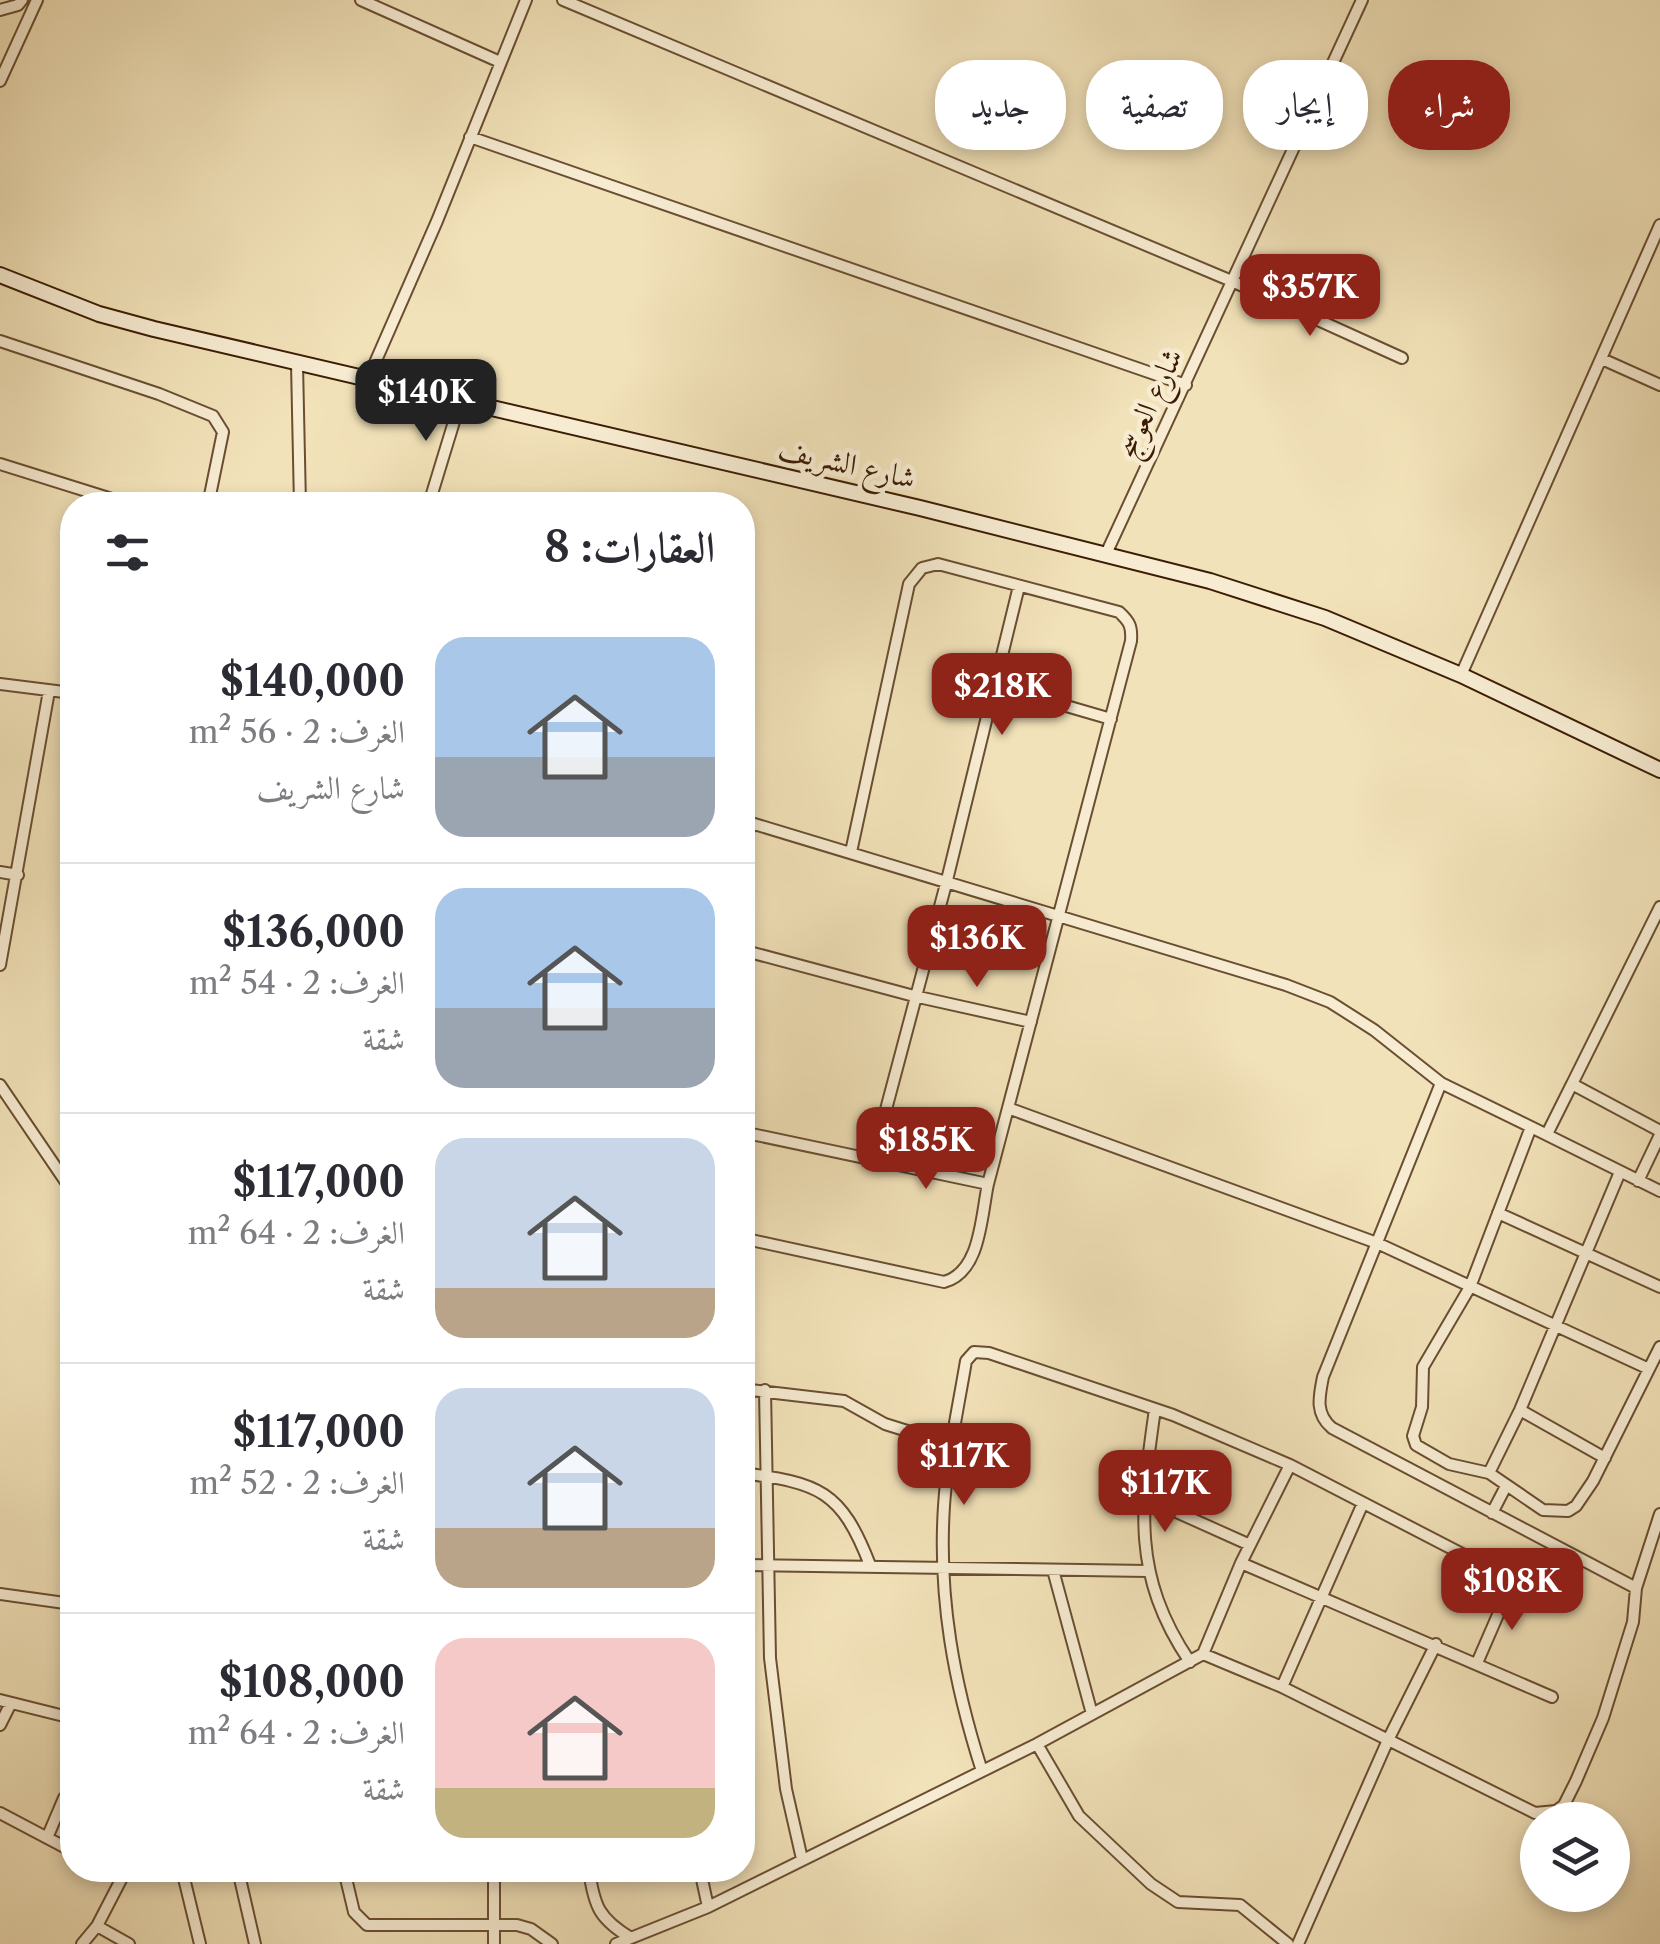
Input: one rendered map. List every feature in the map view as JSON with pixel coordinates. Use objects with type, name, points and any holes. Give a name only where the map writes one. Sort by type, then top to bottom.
[{"type":"main road","name":"شارع الشريف","points":[[0,275],[99,314],[1210,581],[1325,618],[1461,675],[1660,770]]},
{"type":"street","points":[[0,10],[18,6],[22,0]]},
{"type":"street","points":[[0,81],[38,0]]},
{"type":"street","points":[[361,0],[500,62]]},
{"type":"street","points":[[367,380],[438,222],[526,0]]},
{"type":"street","points":[[562,0],[1234,282],[1402,358]]},
{"type":"street","name":"شارع العوسج","points":[[1106,554],[1362,0]]},
{"type":"street","points":[[470,137],[1186,384]]},
{"type":"street","points":[[1461,675],[1660,225]]},
{"type":"street","points":[[0,341],[143,388],[213,416],[223,432],[211,492]]},
{"type":"street","points":[[1602,359],[1660,385]]},
{"type":"street","points":[[297,364],[300,492]]},
{"type":"street","points":[[433,492],[460,402]]},
{"type":"street","points":[[0,464],[89,492]]},
{"type":"street","points":[[755,1241],[944,1282],[960,1276],[973,1255],[988,1184],[1131,641],[1128,620],[1119,612],[938,564],[913,575],[851,852]]},
{"type":"street","points":[[872,1162],[948,880],[1019,586]]},
{"type":"street","points":[[0,684],[60,692]]},
{"type":"street","points":[[994,685],[1111,719]]},
{"type":"street","points":[[0,964],[49,691]]},
{"type":"street","points":[[755,825],[1286,984],[1330,1002],[1374,1030],[1441,1083],[1660,1190]]},
{"type":"street","points":[[0,872],[18,875]]},
{"type":"street","points":[[1548,1134],[1660,907]]},
{"type":"street","points":[[1648,928],[1660,934]]},
{"type":"street","points":[[755,953],[1031,1022]]},
{"type":"street","points":[[1441,1083],[1324,1378],[1318,1399],[1320,1413],[1332,1428],[1636,1588]]},
{"type":"street","points":[[1572,1084],[1660,1133],[1638,1181]]},
{"type":"street","points":[[0,1085],[60,1173]]},
{"type":"street","points":[[1008,1108],[1376,1243],[1649,1369]]},
{"type":"street","points":[[1531,1127],[1470,1288],[1423,1367],[1422,1408],[1413,1436],[1416,1445],[1450,1464],[1489,1473],[1505,1488],[1542,1510],[1568,1511],[1576,1506],[1605,1458],[1660,1347]]},
{"type":"street","points":[[755,1135],[988,1184]]},
{"type":"street","points":[[1489,1473],[1520,1410],[1620,1172]]},
{"type":"street","points":[[1498,1213],[1660,1287]]},
{"type":"street","points":[[982,1771],[953,1669],[943,1568],[944,1504],[952,1445],[966,1361],[974,1352],[1155,1409],[1290,1464],[1507,1579],[1510,1587],[1477,1663]]},
{"type":"street","points":[[755,1390],[844,1401],[884,1424],[952,1445]]},
{"type":"street","points":[[764,1390],[772,1677],[786,1790],[802,1859]]},
{"type":"street","points":[[1155,1409],[1143,1496],[1148,1571],[1164,1619],[1190,1662]]},
{"type":"street","points":[[1520,1410],[1605,1458]]},
{"type":"street","points":[[616,1944],[708,1906],[1037,1744],[1203,1654],[1241,1563],[1290,1464]]},
{"type":"street","points":[[755,1475],[810,1486],[836,1502],[870,1565]]},
{"type":"street","points":[[1492,1513],[1505,1488]]},
{"type":"street","points":[[1143,1496],[1250,1545]]},
{"type":"street","points":[[1282,1687],[1363,1503]]},
{"type":"street","points":[[1203,1654],[1282,1687],[1535,1813],[1556,1811],[1564,1805],[1576,1782],[1603,1718],[1633,1622],[1636,1588],[1660,1514]]},
{"type":"street","points":[[1241,1563],[1552,1697]]},
{"type":"street","points":[[755,1565],[1148,1571]]},
{"type":"street","points":[[1053,1570],[1092,1714]]},
{"type":"street","points":[[0,1594],[60,1602]]},
{"type":"street","points":[[1298,1944],[1388,1740],[1436,1644]]},
{"type":"street","points":[[0,1725],[6,1701],[60,1715]]},
{"type":"street","points":[[1037,1744],[1079,1816],[1151,1884],[1178,1902],[1240,1905],[1288,1944]]},
{"type":"street","points":[[47,1838],[60,1807]]},
{"type":"street","points":[[0,1814],[60,1844]]},
{"type":"street","points":[[82,1944],[97,1926],[119,1882]]},
{"type":"street","points":[[185,1882],[200,1944]]},
{"type":"street","points":[[241,1882],[255,1944]]},
{"type":"street","points":[[347,1882],[354,1912],[366,1925],[494,1925],[531,1929],[552,1944]]},
{"type":"street","points":[[494,1882],[494,1944]]},
{"type":"street","points":[[591,1882],[600,1912],[631,1938]]},
{"type":"street","points":[[703,1882],[708,1906]]},
{"type":"street","points":[[97,1926],[129,1944]]}]
